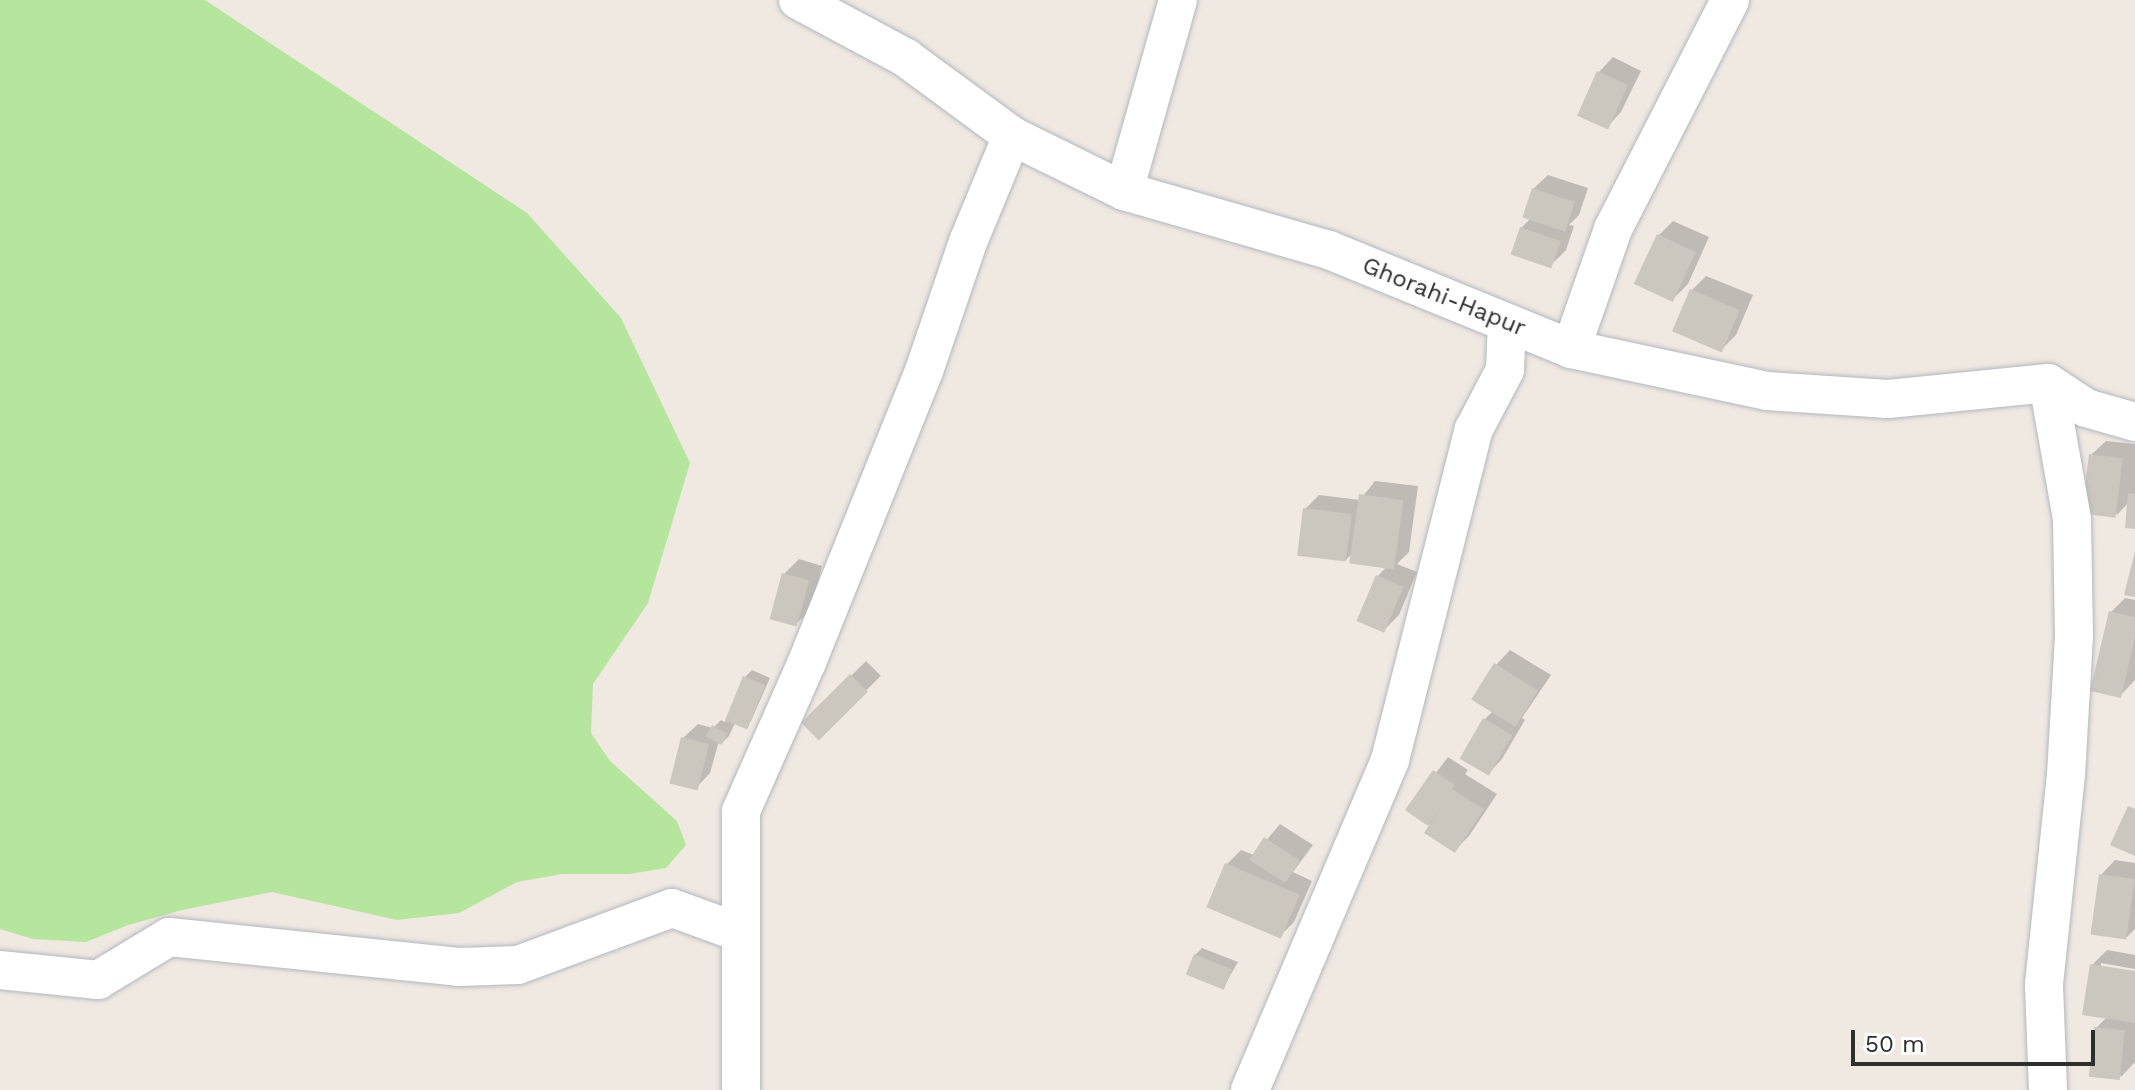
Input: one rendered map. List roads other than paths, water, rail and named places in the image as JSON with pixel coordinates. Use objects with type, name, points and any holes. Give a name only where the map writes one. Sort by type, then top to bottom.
[{"type":"street","name":"Ghorahi-Hapur","points":[[798,0],[906,58],[1012,136],[1124,191],[1329,250],[1571,349],[1767,391],[1888,399],[2048,383]]},
{"type":"street","points":[[1124,191],[1178,0]]},
{"type":"street","points":[[1571,349],[1613,229],[1730,0]]},
{"type":"street","points":[[741,1090],[738,932],[741,811],[807,662],[924,371],[968,242],[1012,136]]},
{"type":"street","points":[[1250,1090],[1390,760],[1474,429],[1505,370],[1507,323]]},
{"type":"street","points":[[2048,383],[2086,408],[2135,422]]},
{"type":"street","points":[[2048,383],[2072,519],[2074,636],[2066,775],[2044,984],[2048,1090]]},
{"type":"street","points":[[0,970],[98,980],[169,937],[458,967],[518,965],[610,928],[672,908],[738,932]]}]
